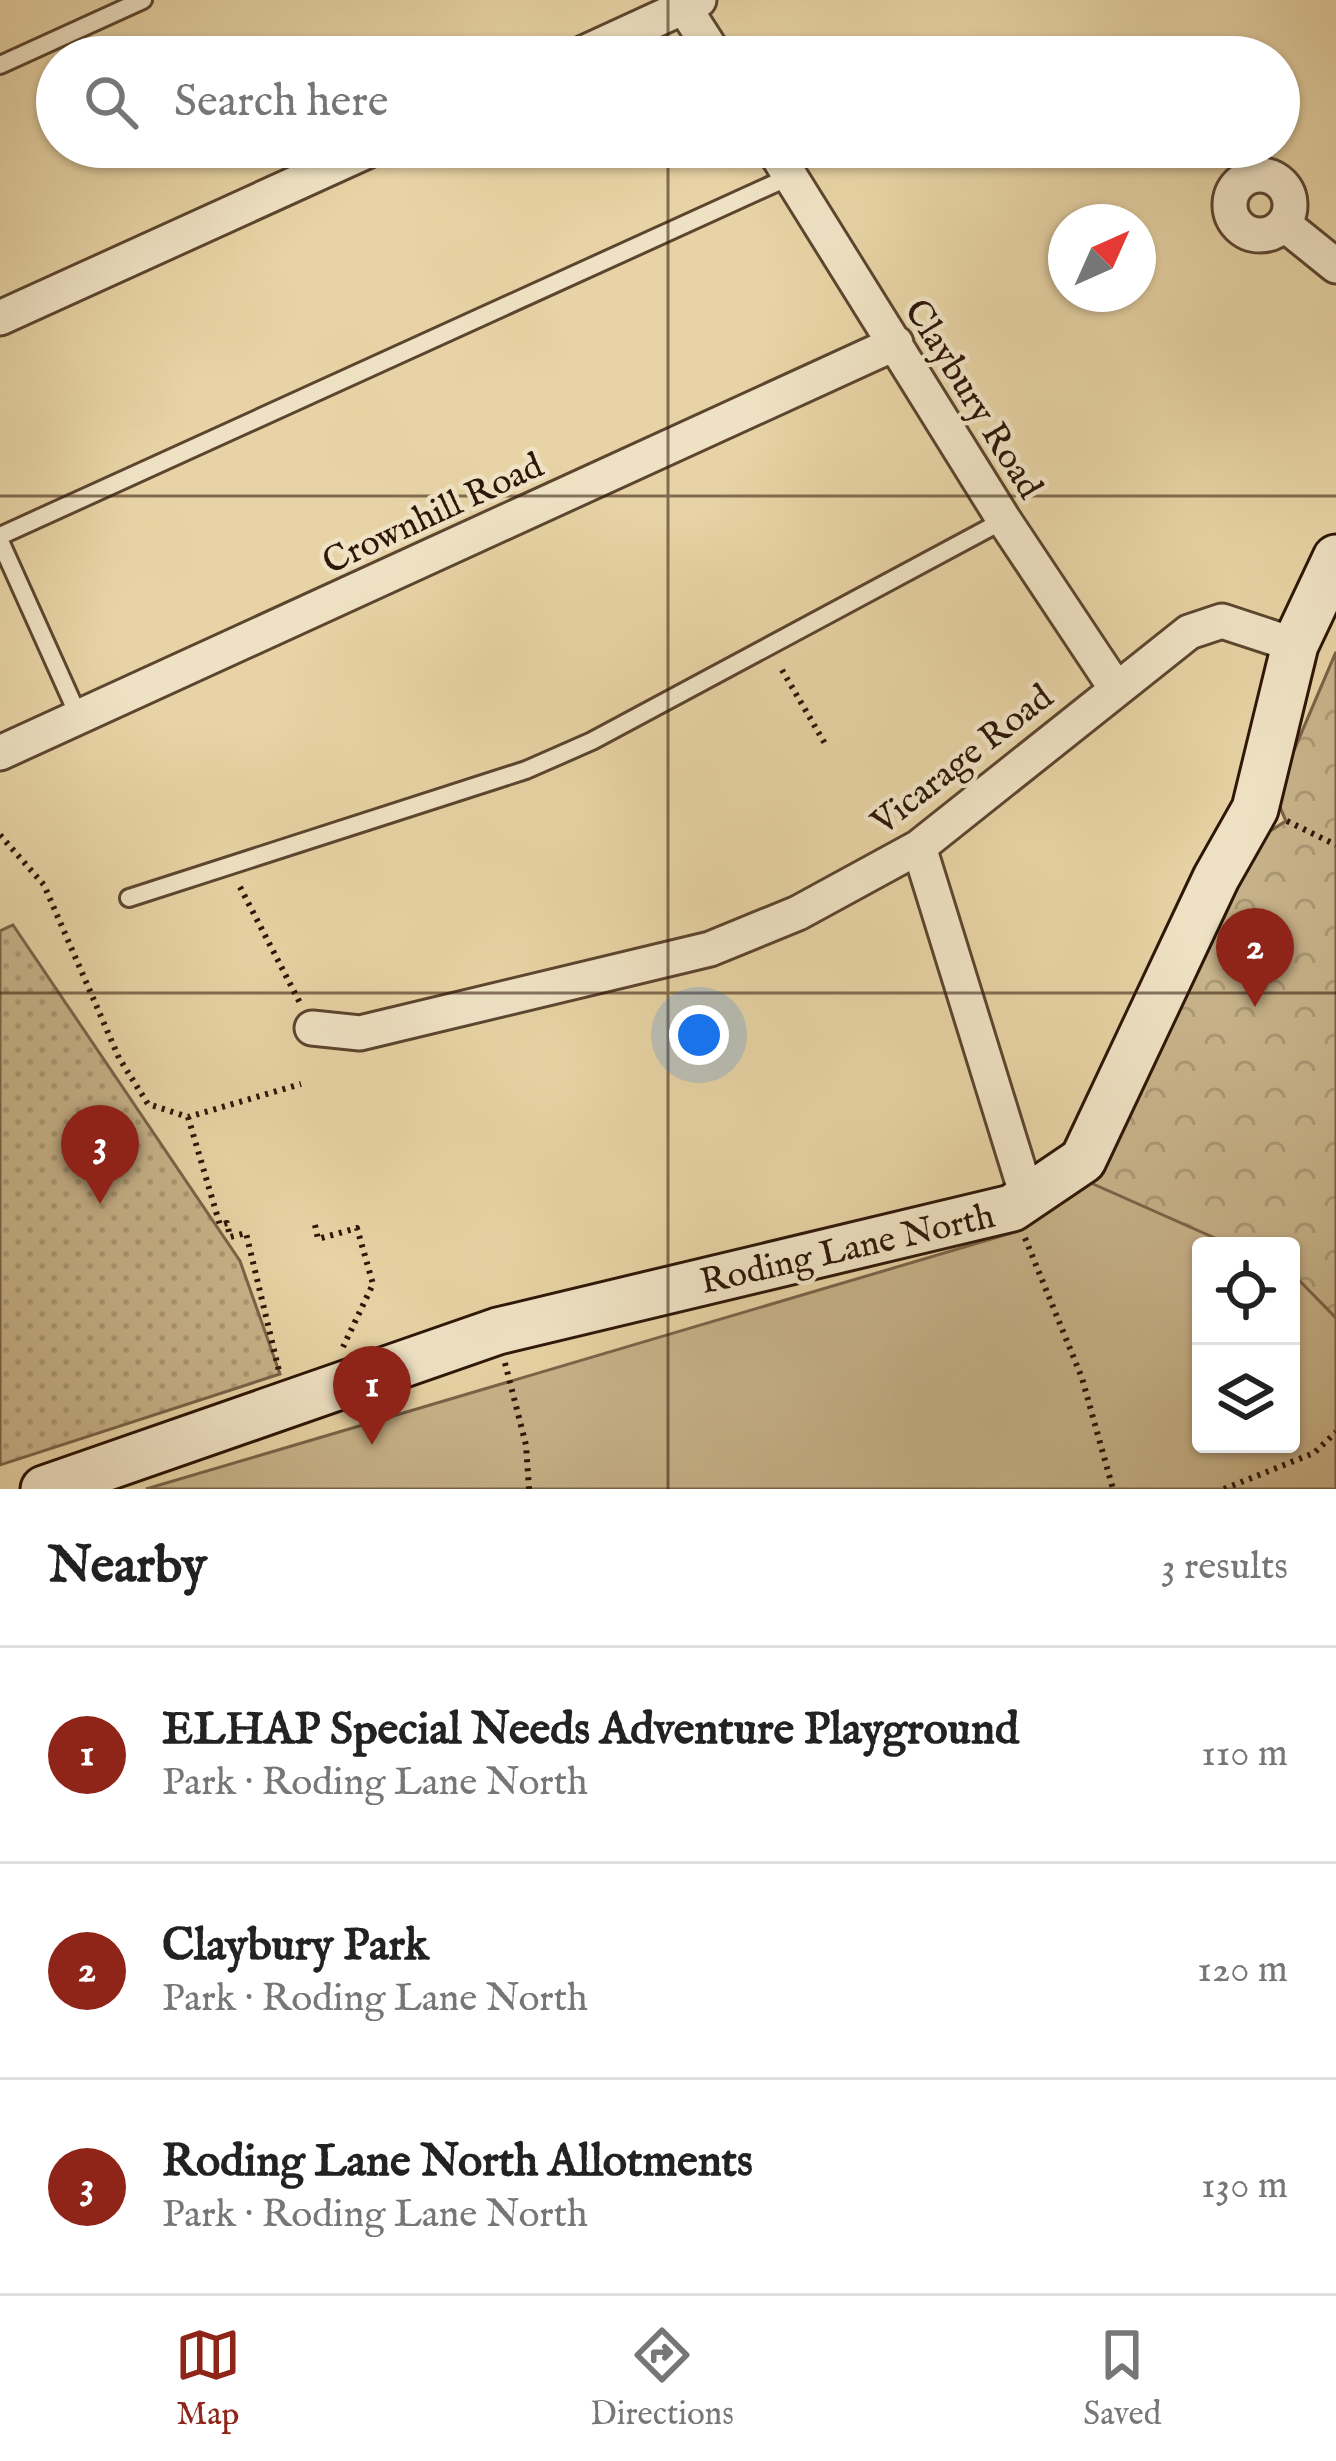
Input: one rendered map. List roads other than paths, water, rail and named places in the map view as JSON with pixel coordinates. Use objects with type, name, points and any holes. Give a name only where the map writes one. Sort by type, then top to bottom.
[{"type":"street","points":[[621,36],[692,4],[706,36]]},
{"type":"street","points":[[0,318],[330,168]]},
{"type":"street","name":"Claybury Road","points":[[786,168],[1004,520],[1115,687]]},
{"type":"street","points":[[1284,224],[1336,266]]},
{"type":"street","name":"Crownhill Road","points":[[0,753],[896,343]]},
{"type":"street","name":"Roding Lane North","points":[[44,1489],[498,1331],[1020,1202],[1083,1160],[1216,878],[1255,809],[1295,645],[1336,558]]},
{"type":"street","name":"Vicarage Road","points":[[312,1028],[360,1033],[710,949],[798,913],[919,847],[1189,632],[1222,621],[1295,645]]},
{"type":"street","points":[[919,847],[1020,1202]]},
{"type":"lane","points":[[64,36],[143,0]]},
{"type":"lane","points":[[0,65],[36,49]]},
{"type":"lane","points":[[79,717],[0,538],[791,176]]},
{"type":"lane","points":[[129,898],[559,756],[1004,520]]},
{"type":"place","name":"Claybury Park","points":[[1255,1007]]},
{"type":"place","name":"Roding Lane North Allotments","points":[[100,1204]]},
{"type":"place","name":"ELHAP Special Needs Adventure Playground","points":[[372,1445]]}]
